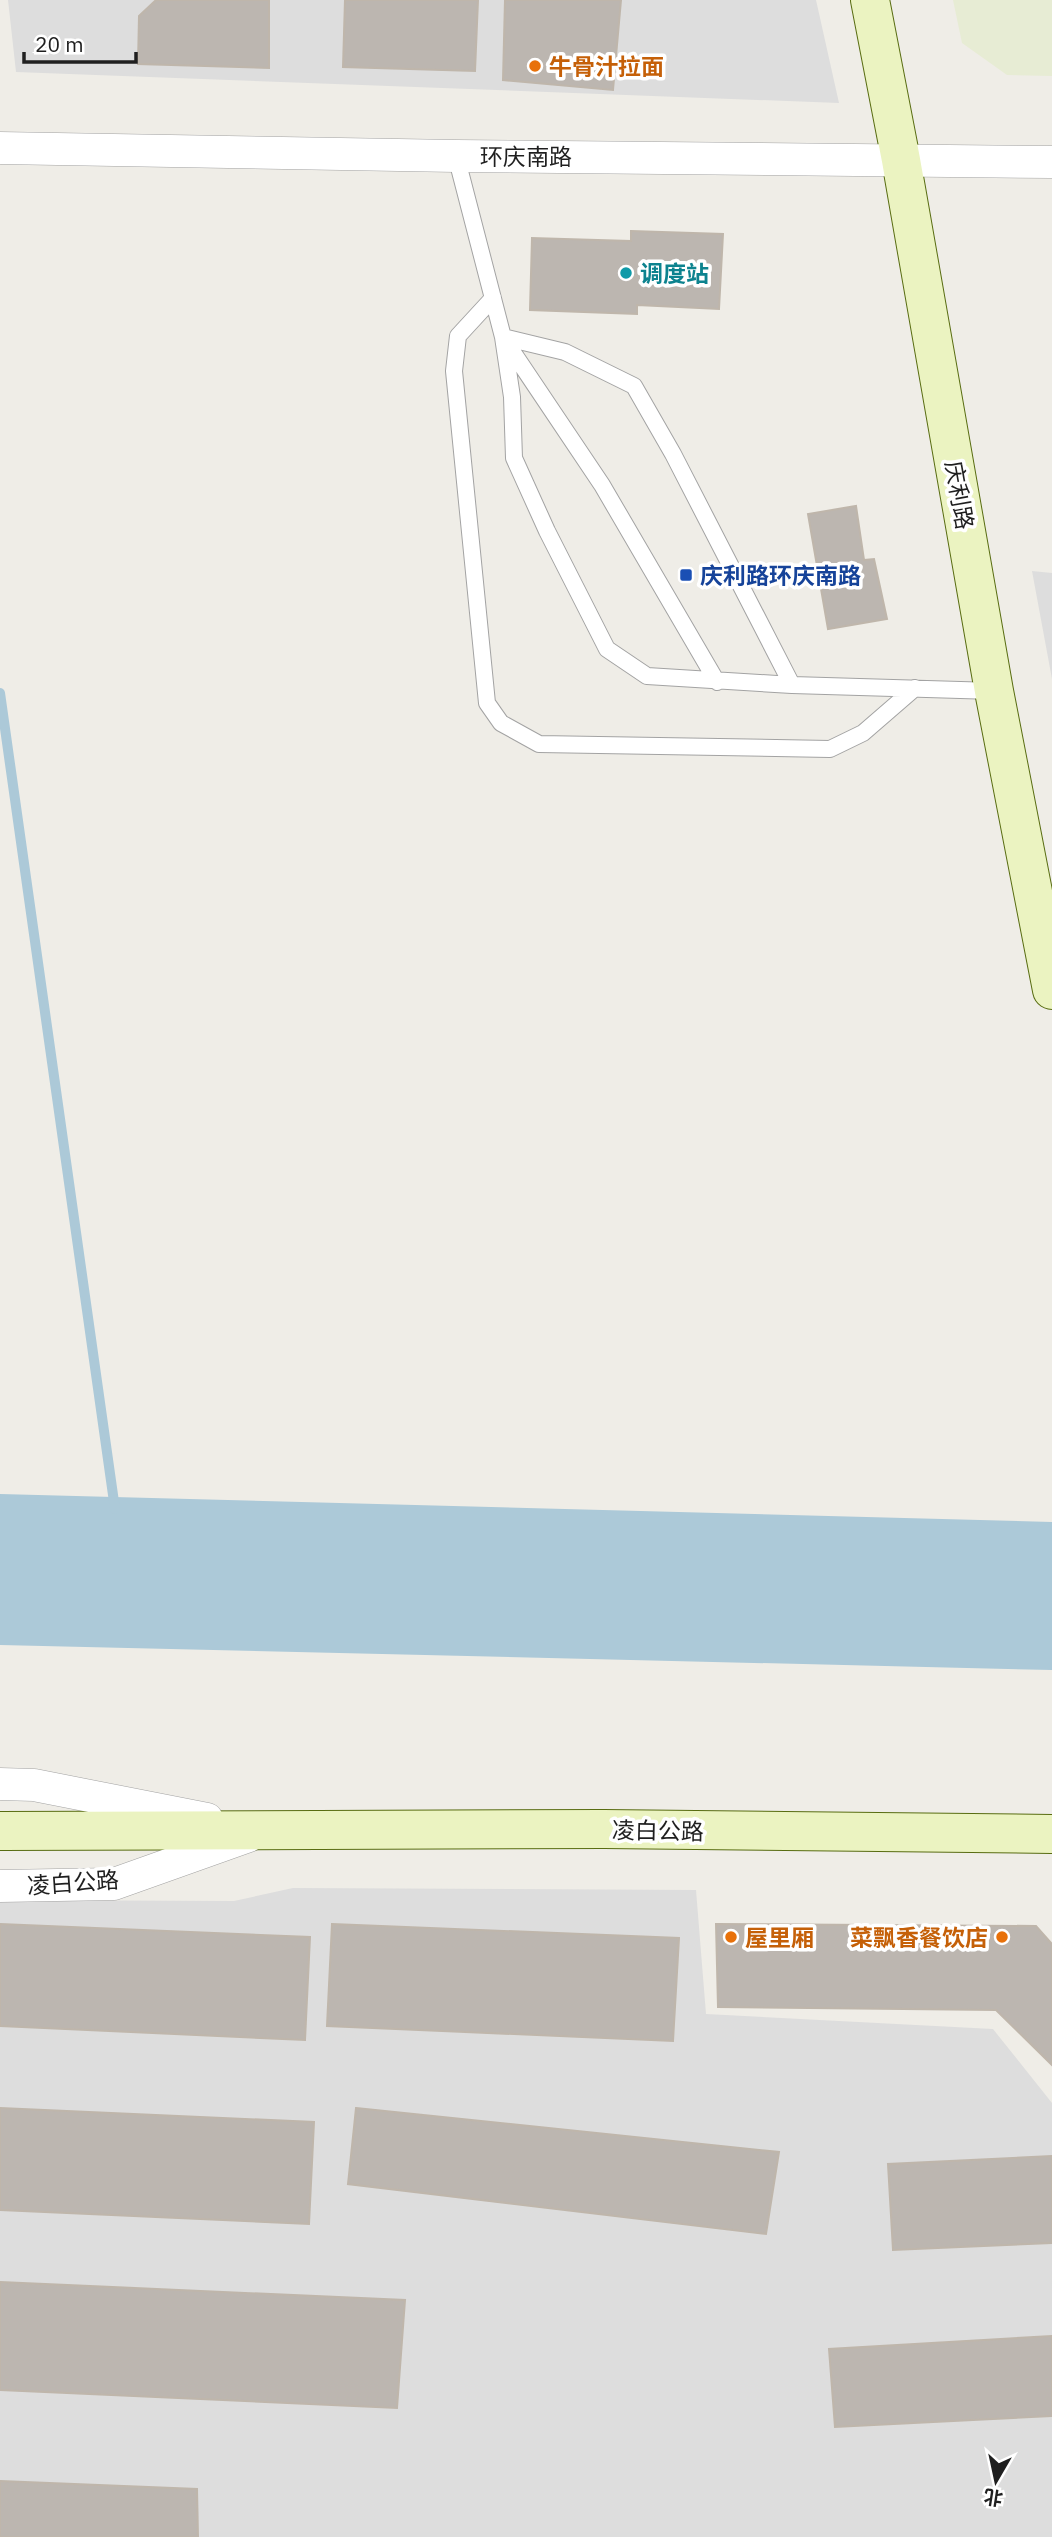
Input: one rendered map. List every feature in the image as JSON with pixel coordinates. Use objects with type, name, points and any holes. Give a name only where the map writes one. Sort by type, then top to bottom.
[{"type":"street","name":"庆利路","points":[[870,0],[901,160],[994,691],[1052,990]]},
{"type":"street","name":"环庆南路","points":[[0,148],[1052,162]]},
{"type":"street","name":"凌白公路","points":[[0,1784],[34,1785],[263,1830]]},
{"type":"street","name":"凌白公路","points":[[0,1831],[604,1829],[1052,1834]]},
{"type":"street","name":"凌白公路","points":[[0,1886],[114,1884],[263,1830]]},
{"type":"lane","points":[[456,156],[503,337],[512,397],[514,458],[547,531],[607,649],[647,676],[717,682],[994,691]]},
{"type":"lane","points":[[493,298],[458,336],[454,371],[487,703],[501,723],[539,744],[830,749],[863,733],[915,688]]},
{"type":"lane","points":[[503,337],[602,485],[717,682]]},
{"type":"lane","points":[[503,337],[565,352],[634,386],[673,454],[792,685]]},
{"type":"shaded area","points":[[8,0],[816,0],[839,103],[16,72]]},
{"type":"shaded area","points":[[1032,571],[1052,573],[1052,679]]},
{"type":"shaded area","points":[[293,1888],[696,1890],[706,2014],[993,2029],[1052,2103],[1052,2537],[0,2537],[0,1900],[234,1901]]},
{"type":"green space","points":[[953,0],[1052,0],[1052,76],[1007,75],[962,43]]},
{"type":"water","points":[[0,1494],[1052,1522],[1052,1670],[0,1645]]},
{"type":"building","points":[[156,0],[269,0],[269,68],[138,64],[139,16]]},
{"type":"building","points":[[345,0],[478,0],[475,71],[343,67]]},
{"type":"building","points":[[505,0],[621,0],[613,90],[503,80]]},
{"type":"building","name":"调度站","points":[[631,231],[723,234],[719,309],[637,305],[637,314],[530,310],[532,238],[631,241]]},
{"type":"building","points":[[856,506],[864,560],[874,559],[887,619],[828,629],[808,514]]},
{"type":"building","points":[[0,1924],[310,1937],[305,2040],[0,2026]]},
{"type":"building","points":[[332,1924],[679,1938],[673,2041],[327,2026]]},
{"type":"building","points":[[716,1924],[1036,1926],[1052,1944],[1052,2065],[996,2010],[718,2007]]},
{"type":"building","points":[[0,2108],[314,2122],[309,2224],[0,2210]]},
{"type":"building","points":[[356,2108],[779,2152],[766,2234],[348,2184]]},
{"type":"building","points":[[1052,2156],[1052,2243],[893,2250],[888,2164]]},
{"type":"building","points":[[0,2282],[405,2300],[397,2408],[0,2390]]},
{"type":"building","points":[[1052,2336],[1052,2416],[835,2427],[829,2349]]},
{"type":"building","points":[[0,2481],[197,2489],[198,2537],[0,2537]]},
{"type":"waterway","points":[[0,693],[115,1509]]},
{"type":"place","name":"牛骨汁拉面","points":[[535,66]]},
{"type":"place","name":"调度站","points":[[626,273]]},
{"type":"place","name":"庆利路环庆南路","points":[[686,575]]},
{"type":"place","name":"屋里厢","points":[[731,1937]]},
{"type":"place","name":"菜飘香餐饮店","points":[[1002,1937]]}]
